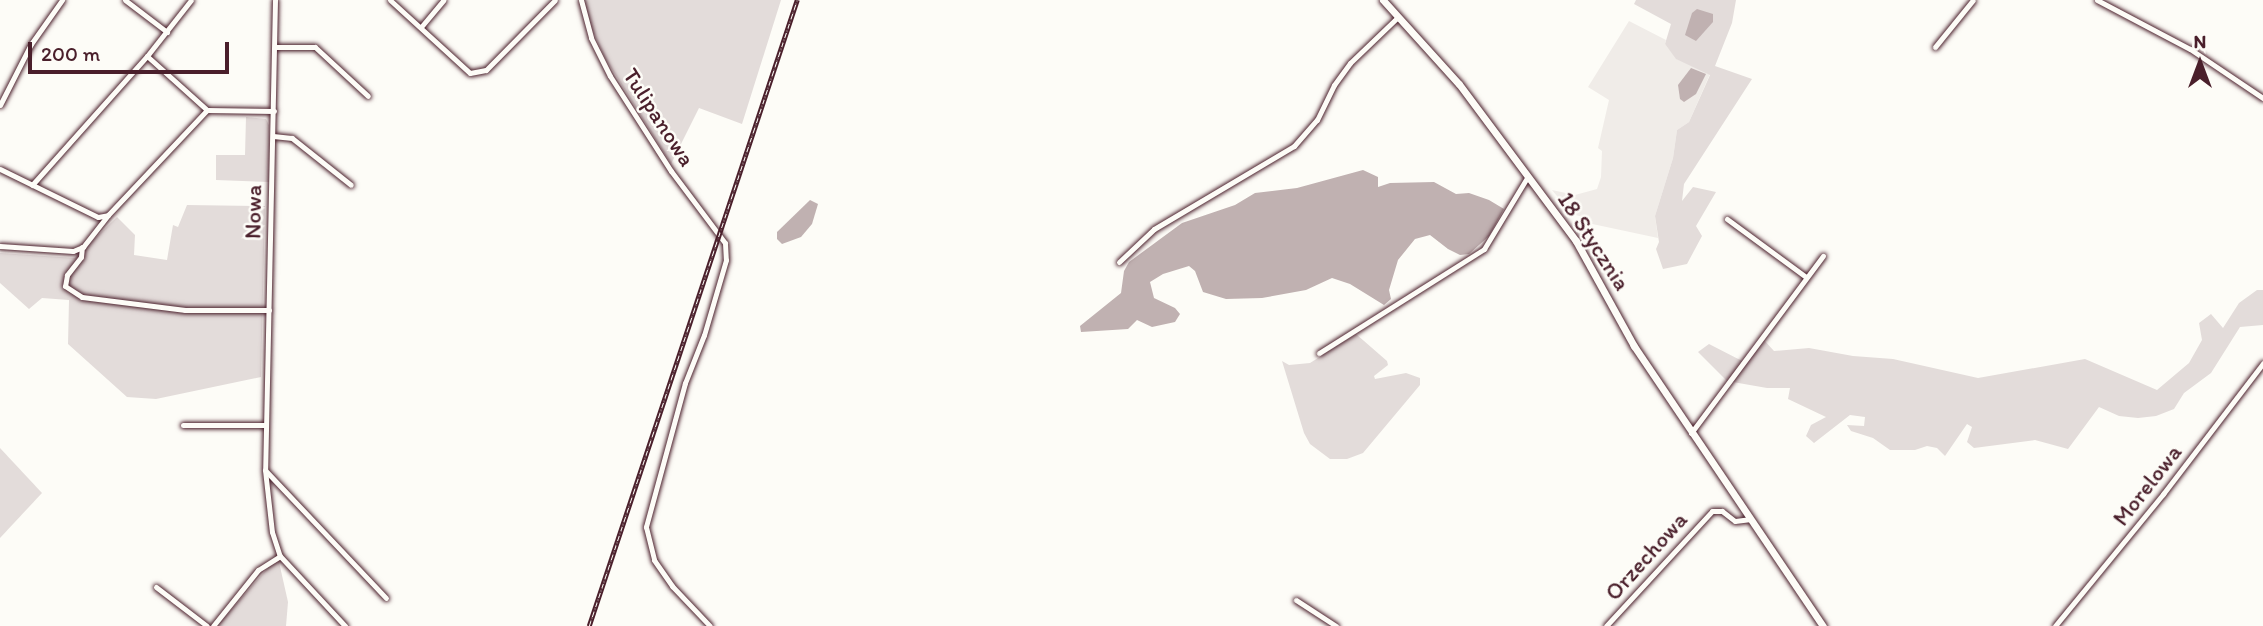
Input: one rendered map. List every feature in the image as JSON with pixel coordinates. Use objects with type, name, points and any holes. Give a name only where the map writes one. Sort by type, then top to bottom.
[{"type":"street","points":[[0,105],[31,44],[62,0]]},
{"type":"street","points":[[125,0],[167,32]]},
{"type":"street","points":[[32,185],[147,56],[191,0]]},
{"type":"street","name":"Nowa","points":[[275,0],[265,470],[272,532],[279,555]]},
{"type":"street","points":[[390,0],[470,73],[486,71],[555,0]]},
{"type":"street","points":[[421,27],[444,0]]},
{"type":"street","name":"Tulipanowa","points":[[581,0],[588,30],[610,76],[671,171],[725,243],[726,260],[704,335],[685,383],[646,527],[654,560],[672,586],[710,626]]},
{"type":"street","name":"18 Stycznia","points":[[1383,0],[1459,84],[1588,261],[1634,346],[1823,626]]},
{"type":"street","points":[[1935,47],[1973,0]]},
{"type":"street","points":[[2096,0],[2190,49],[2263,98]]},
{"type":"street","points":[[1119,262],[1154,229],[1294,146],[1317,120],[1334,85],[1350,63],[1398,17]]},
{"type":"street","points":[[275,47],[315,47],[368,96]]},
{"type":"street","points":[[147,56],[207,110],[274,111]]},
{"type":"street","points":[[207,110],[108,215],[82,247],[81,257],[67,275],[65,286],[82,297],[185,310],[269,310]]},
{"type":"street","points":[[273,136],[292,138],[351,185]]},
{"type":"street","points":[[0,169],[97,217],[108,215]]},
{"type":"street","points":[[1319,354],[1484,250],[1528,176]]},
{"type":"street","points":[[1727,219],[1806,277]]},
{"type":"street","points":[[0,246],[65,252],[82,247]]},
{"type":"street","points":[[1691,433],[1823,256]]},
{"type":"street","name":"Morelowa","points":[[2055,626],[2163,494],[2263,363]]},
{"type":"street","points":[[183,425],[266,425]]},
{"type":"street","points":[[265,470],[386,598]]},
{"type":"street","name":"Orzechowa","points":[[1606,626],[1712,510],[1722,511],[1735,521],[1751,519]]},
{"type":"street","points":[[213,626],[258,570],[279,555],[345,626]]},
{"type":"street","points":[[156,587],[207,626]]},
{"type":"street","points":[[1296,600],[1336,626]]},
{"type":"shaded area","points":[[584,0],[781,0],[742,124],[699,108],[671,164],[605,58],[590,25]]},
{"type":"shaded area","points":[[1636,0],[1736,0],[1732,23],[1715,66],[1752,79],[1684,184],[1682,201],[1693,187],[1716,192],[1696,226],[1702,236],[1687,264],[1663,269],[1656,249],[1659,242],[1655,216],[1673,158],[1677,130],[1689,122],[1710,75],[1676,59],[1665,44],[1671,24],[1634,4]]},
{"type":"shaded area","points":[[1697,9],[1713,14],[1713,22],[1696,41],[1685,35],[1692,13]]},
{"type":"shaded area","points":[[1629,21],[1666,40],[1665,44],[1677,59],[1710,74],[1689,122],[1677,130],[1673,158],[1655,216],[1658,238],[1583,222],[1583,217],[1572,214],[1552,190],[1575,195],[1597,189],[1601,177],[1602,151],[1598,148],[1609,100],[1588,87]]},
{"type":"shaded area","points":[[1691,68],[1706,74],[1696,94],[1684,102],[1680,99],[1678,85]]},
{"type":"shaded area","points":[[246,117],[266,119],[269,125],[269,182],[216,180],[216,155],[245,155]]},
{"type":"shaded area","points":[[1363,170],[1378,177],[1378,187],[1390,183],[1434,182],[1456,194],[1469,193],[1504,209],[1489,236],[1469,254],[1460,255],[1430,235],[1415,239],[1398,260],[1389,290],[1391,299],[1384,305],[1350,284],[1332,278],[1306,290],[1262,298],[1226,299],[1203,292],[1195,271],[1189,266],[1163,274],[1150,282],[1154,298],[1175,308],[1180,314],[1175,322],[1152,327],[1137,320],[1128,329],[1081,332],[1080,326],[1121,293],[1124,271],[1129,262],[1182,223],[1235,205],[1255,193],[1297,188]]},
{"type":"shaded area","points":[[810,200],[818,204],[812,224],[801,237],[782,244],[777,239],[777,232]]},
{"type":"shaded area","points":[[187,205],[265,206],[261,377],[156,399],[127,397],[68,344],[69,300],[42,298],[29,309],[0,283],[0,253],[75,258],[117,217],[135,235],[134,255],[167,260],[173,225],[178,227]]},
{"type":"shaded area","points":[[2257,290],[2263,290],[2263,325],[2240,327],[2211,373],[2184,393],[2174,409],[2156,416],[2138,418],[2119,416],[2099,407],[2068,449],[2035,440],[1974,448],[1967,442],[1972,427],[1967,424],[1945,456],[1937,448],[1927,446],[1915,450],[1890,450],[1873,438],[1851,431],[1847,425],[1864,426],[1865,417],[1850,415],[1814,443],[1806,436],[1811,425],[1826,417],[1788,399],[1790,388],[1767,388],[1727,381],[1698,352],[1709,344],[1746,363],[1764,340],[1774,351],[1809,348],[1853,356],[1893,359],[1978,378],[2085,359],[2157,390],[2189,363],[2202,340],[2199,323],[2211,314],[2223,328],[2239,303]]},
{"type":"shaded area","points":[[1356,334],[1387,361],[1388,365],[1374,376],[1375,379],[1406,373],[1420,378],[1420,385],[1363,453],[1347,459],[1330,459],[1310,444],[1304,433],[1282,361],[1289,365],[1310,363]]},
{"type":"shaded area","points":[[0,448],[42,493],[0,538]]},
{"type":"shaded area","points":[[274,561],[279,562],[288,602],[286,626],[217,626]]},
{"type":"railway","points":[[589,626],[797,0]]}]
